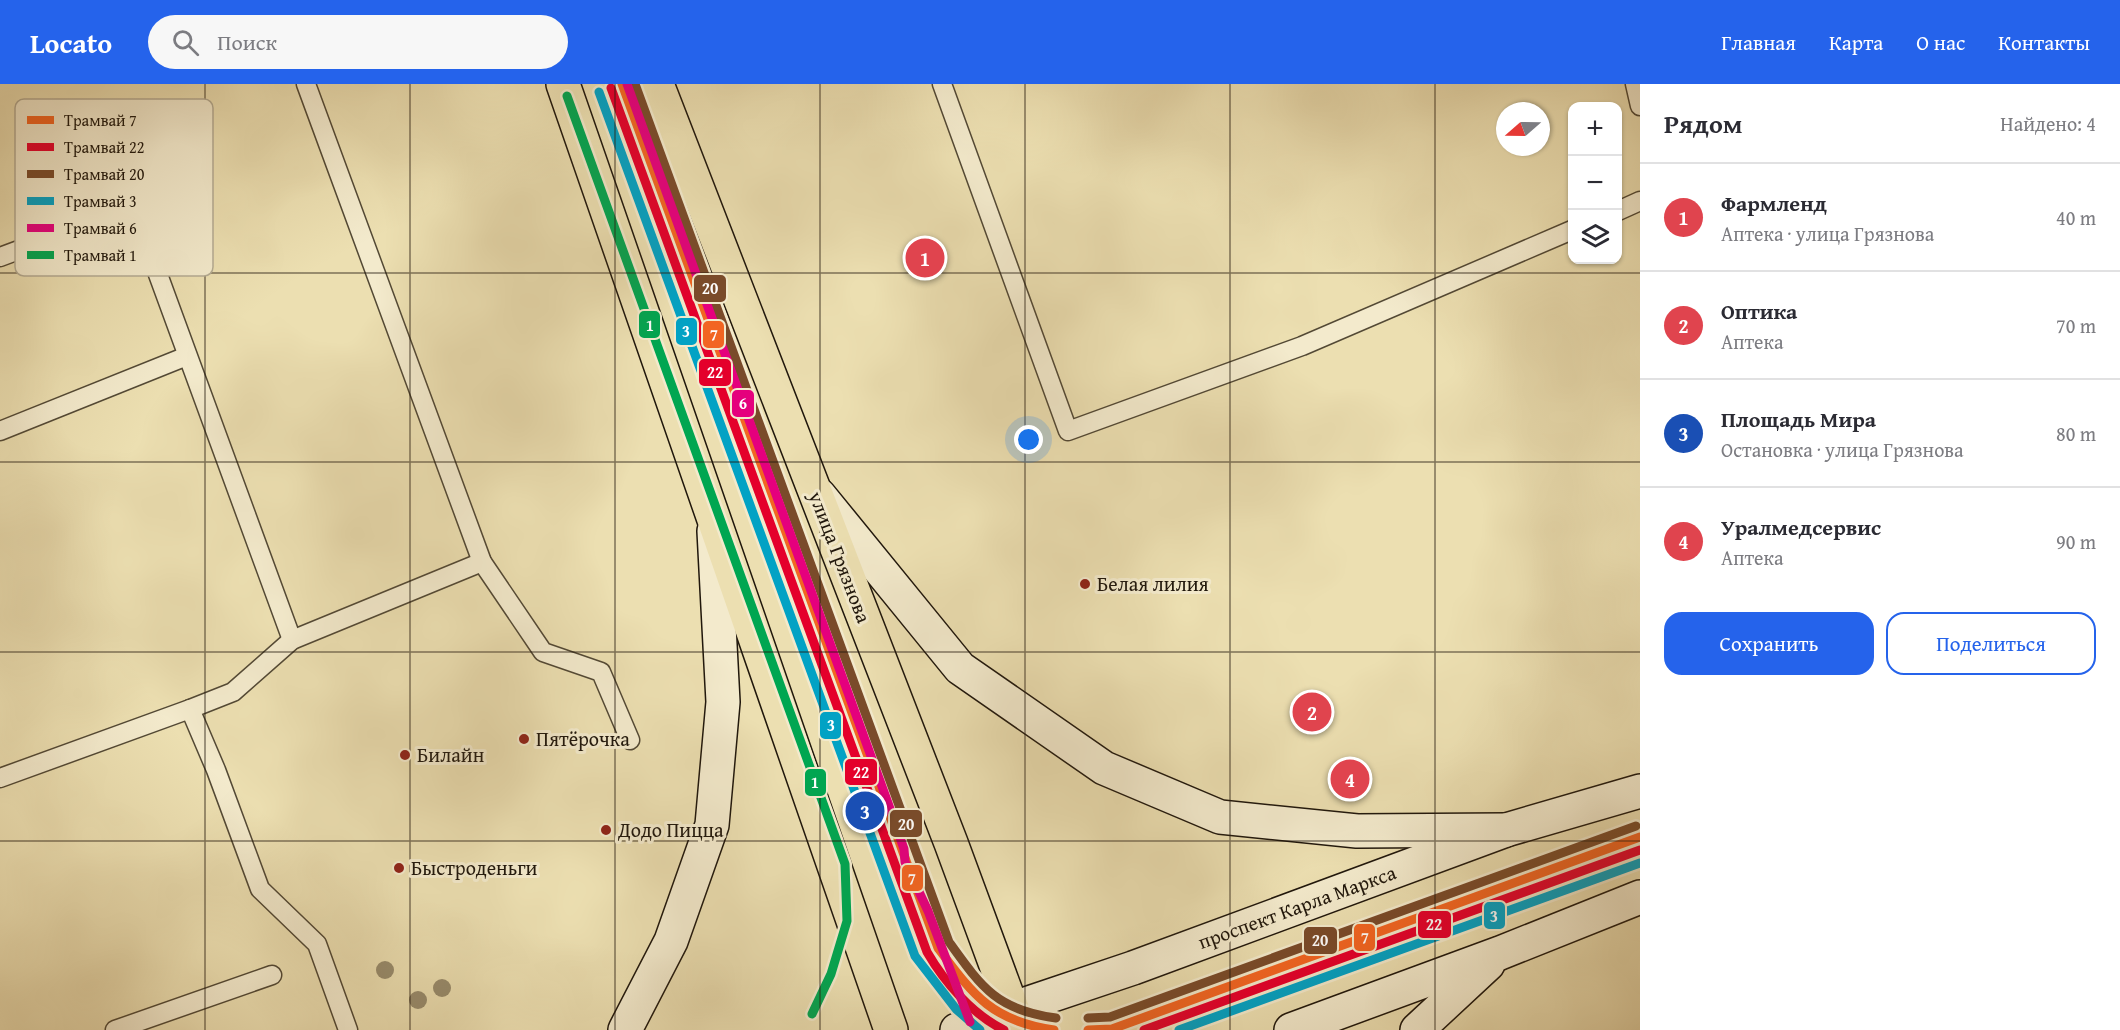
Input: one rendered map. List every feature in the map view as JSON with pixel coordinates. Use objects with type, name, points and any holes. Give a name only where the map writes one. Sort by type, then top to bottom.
[{"type":"main road","points":[[563,84],[891,1030]]},
{"type":"main road","name":"улица Грязнова","points":[[657,84],[951,843],[1015,1020]]},
{"type":"main road","points":[[813,487],[960,668],[1104,768],[1220,818],[1357,831],[1506,830]]},
{"type":"main road","points":[[625,1030],[670,941],[712,825],[723,702],[713,520]]},
{"type":"main road","name":"проспект Карла Маркса","points":[[957,1030],[1015,1020],[1150,962],[1506,830],[1640,791]]},
{"type":"main road","points":[[1291,1030],[1500,953],[1640,897]]},
{"type":"main road","points":[[1417,1030],[1500,953]]},
{"type":"lane","points":[[306,84],[482,562],[543,652],[601,672],[630,740]]},
{"type":"lane","points":[[942,84],[1068,431],[1302,346],[1568,232]]},
{"type":"lane","points":[[1635,84],[1640,106]]},
{"type":"lane","points":[[1619,210],[1640,201]]},
{"type":"lane","points":[[0,257],[15,251]]},
{"type":"lane","points":[[159,276],[292,640]]},
{"type":"lane","points":[[0,431],[187,356]]},
{"type":"lane","points":[[0,778],[233,692],[292,640],[482,562]]},
{"type":"lane","points":[[190,709],[216,770],[260,889],[317,944],[348,1030]]},
{"type":"lane","points":[[115,1030],[272,975]]},
{"type":"tram line","name":"7","points":[[622,84],[938,948],[974,993],[986,1004],[1015,1020],[1054,1030]]},
{"type":"tram line","name":"6","points":[[627,84],[888,803],[904,849],[905,862],[928,911],[970,1022]]},
{"type":"tram line","name":"20","points":[[635,84],[949,942],[982,984],[1005,1003],[1019,1009],[1056,1018]]},
{"type":"tram line","name":"22","points":[[611,88],[927,952],[960,997],[981,1015],[1004,1030]]},
{"type":"tram line","name":"3","points":[[599,92],[915,956],[956,1009],[980,1030]]},
{"type":"tram line","name":"1","points":[[567,96],[845,864],[847,921],[831,974],[812,1014]]},
{"type":"tram line","name":"20","points":[[1088,1018],[1110,1017],[1636,826]]},
{"type":"tram line","name":"7","points":[[1088,1030],[1112,1029],[1640,837]]},
{"type":"tram line","name":"22","points":[[1144,1030],[1640,850]]},
{"type":"tram line","name":"3","points":[[1179,1030],[1640,863]]},
{"type":"place","name":"Фармленд","points":[[925,258]]},
{"type":"place","name":"Белая лилия","points":[[1085,584]]},
{"type":"place","name":"Оптика","points":[[1312,712]]},
{"type":"place","name":"Пятёрочка","points":[[524,739]]},
{"type":"place","name":"Билайн","points":[[405,755]]},
{"type":"place","name":"Уралмедсервис","points":[[1350,779]]},
{"type":"place","name":"Площадь Мира","points":[[865,811]]},
{"type":"place","name":"Додо Пицца","points":[[606,830]]},
{"type":"place","name":"Быстроденьги","points":[[399,868]]}]
